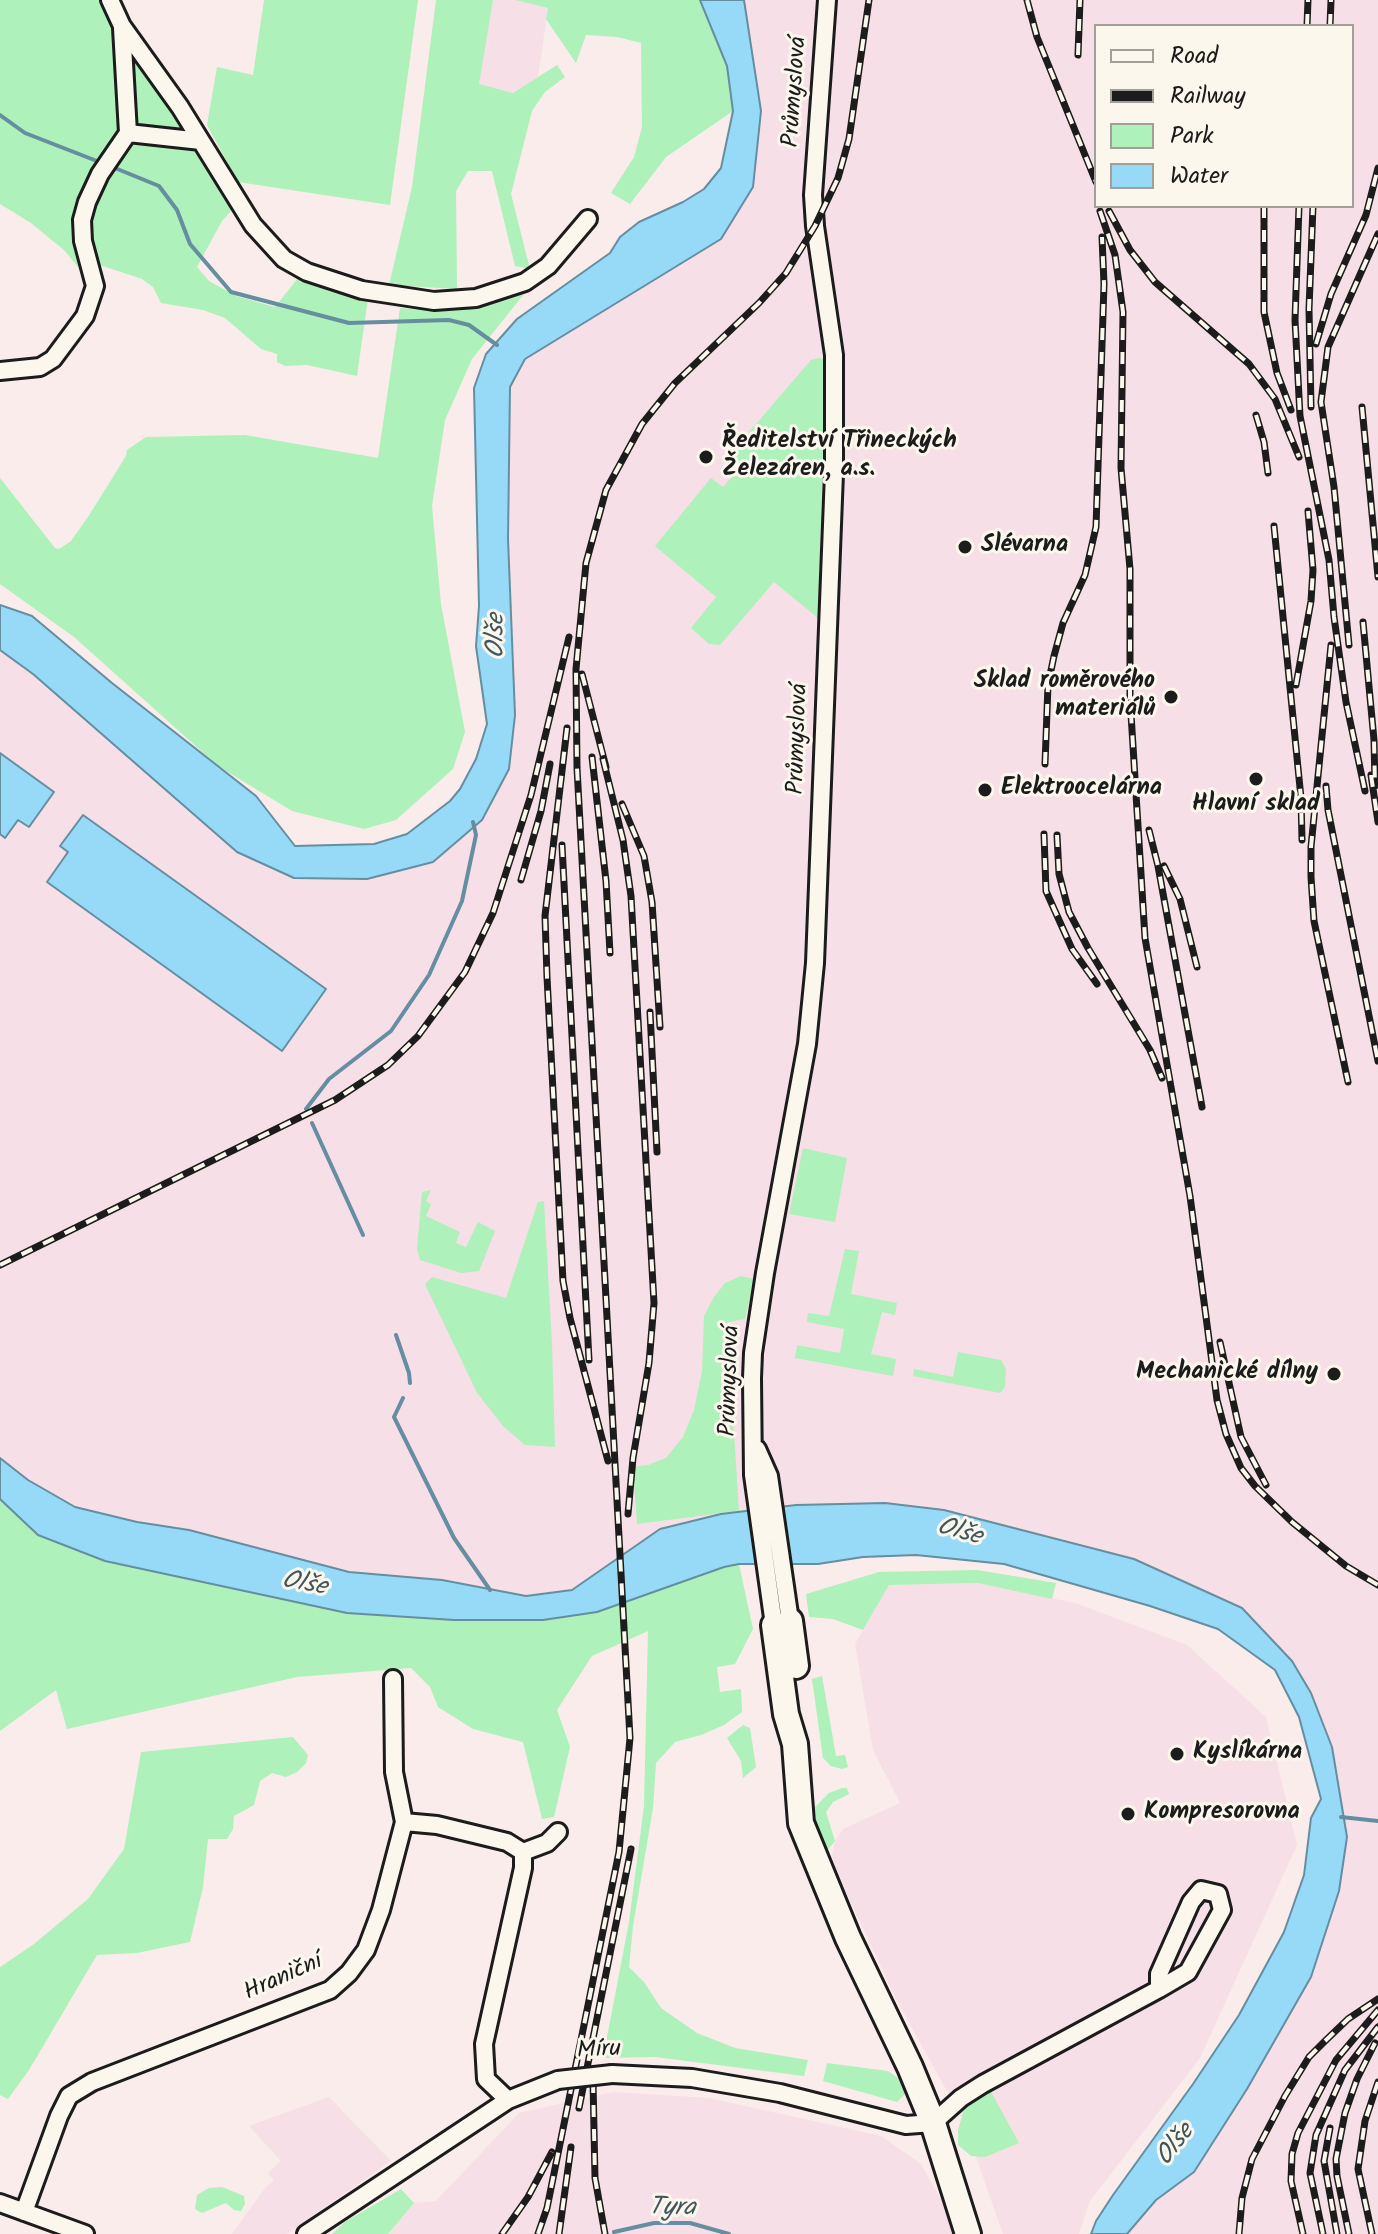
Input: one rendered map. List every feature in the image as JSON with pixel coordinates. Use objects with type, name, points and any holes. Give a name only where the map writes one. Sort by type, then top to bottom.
[{"type":"street","points":[[110,0],[122,26],[201,141],[231,193],[268,244],[284,259],[307,272],[362,290],[434,301],[476,298],[507,290],[548,266],[588,219]]},
{"type":"street","name":"Průmyslová","points":[[782,1623],[751,1407],[753,1353],[767,1262],[807,1044],[819,889],[834,473],[834,355],[813,195],[827,0]]},
{"type":"street","points":[[0,371],[40,367],[53,359],[85,316],[95,286],[83,241],[82,220],[100,174],[128,133],[122,26]]},
{"type":"street","points":[[128,133],[201,141]]},
{"type":"street","points":[[782,1623],[786,1714],[795,1744],[801,1823],[848,1938],[910,2067],[933,2123],[967,2229]]},
{"type":"street","name":"Hraniční","points":[[24,2212],[69,2096],[92,2082],[330,1990],[349,1973],[366,1950],[404,1822],[394,1772],[393,1679]]},
{"type":"street","points":[[404,1822],[437,1825],[507,1842],[523,1860]]},
{"type":"street","points":[[508,2100],[486,2079],[484,2044],[523,1860],[558,1832]]},
{"type":"street","points":[[933,2123],[961,2098],[983,2084],[1159,1989],[1188,1972],[1222,1910],[1218,1894],[1201,1890],[1191,1902],[1159,1974],[1159,1989]]},
{"type":"street","name":"Míru","points":[[306,2234],[508,2100],[558,2080],[612,2074],[692,2078],[780,2093],[906,2125],[933,2123]]},
{"type":"street","points":[[0,2203],[85,2234]]},
{"type":"shaded area","points":[[493,0],[515,0],[548,8],[538,77],[513,93],[478,84]]},
{"type":"shaded area","points":[[744,0],[1378,0],[1378,2234],[1127,2234],[1156,2200],[1194,2172],[1311,1977],[1339,1891],[1347,1837],[1311,1693],[1292,1661],[1242,1608],[1134,1559],[944,1510],[611,1564],[572,1590],[526,1596],[442,1580],[349,1572],[189,1530],[137,1522],[75,1507],[28,1480],[0,1458],[0,650],[33,674],[237,852],[294,878],[367,879],[433,862],[515,715],[508,539],[510,387],[525,359],[721,239],[753,187],[761,111]]},
{"type":"shaded area","points":[[978,1583],[1075,1603],[1187,1645],[1266,1717],[1297,1845],[1200,2058],[1090,2201],[1079,2234],[1003,2234],[963,2120],[896,1999],[840,1879],[832,1855],[835,1841],[843,1829],[900,1803],[873,1750],[855,1644],[889,1585]]},
{"type":"shaded area","points":[[613,2092],[709,2098],[881,2136],[921,2164],[945,2207],[952,2234],[388,2234],[414,2203],[436,2201],[519,2113]]},
{"type":"shaded area","points":[[329,2097],[391,2161],[287,2234],[232,2234],[274,2180],[268,2173],[281,2161],[249,2126]]},
{"type":"green space","points":[[0,0],[101,0],[127,47],[211,169],[232,210],[222,221],[197,267],[209,281],[236,296],[275,307],[298,278],[326,289],[368,298],[357,376],[307,365],[285,366],[277,362],[277,354],[261,349],[225,318],[203,310],[161,303],[153,287],[142,279],[100,265],[90,249],[89,231],[98,164],[76,209],[75,236],[82,272],[64,250],[31,223],[0,204]]},
{"type":"green space","points":[[264,0],[418,0],[390,205],[238,182],[207,125],[217,67],[253,75]]},
{"type":"green space","points":[[436,0],[493,0],[479,84],[513,93],[557,65],[565,77],[545,92],[532,111],[511,194],[530,269],[515,266],[492,171],[468,171],[456,191],[457,289],[389,285],[412,187]]},
{"type":"green space","points":[[515,0],[700,0],[727,66],[733,111],[666,157],[630,204],[611,193],[634,157],[642,127],[641,43],[617,37],[586,35],[576,63],[546,19],[548,8]]},
{"type":"green space","points":[[524,294],[472,359],[445,420],[432,506],[441,604],[465,732],[453,769],[396,820],[364,829],[292,811],[218,766],[74,637],[0,584],[0,478],[55,548],[59,549],[71,541],[88,517],[127,450],[146,437],[245,435],[378,458],[400,308],[439,311],[472,308]]},
{"type":"green space","points":[[826,359],[818,618],[774,582],[720,645],[709,644],[691,628],[716,597],[655,546],[711,478],[723,487],[738,470],[726,459],[811,360]]},
{"type":"green space","points":[[803,1148],[847,1158],[835,1222],[789,1214]]},
{"type":"green space","points":[[431,1190],[426,1201],[431,1204],[426,1216],[460,1232],[456,1243],[466,1247],[478,1222],[495,1231],[479,1271],[461,1273],[420,1260],[417,1249],[422,1192]]},
{"type":"green space","points":[[544,1201],[555,1447],[525,1445],[503,1426],[477,1393],[425,1284],[432,1277],[506,1298],[538,1202]]},
{"type":"green space","points":[[845,1249],[859,1251],[851,1294],[897,1303],[895,1315],[882,1312],[871,1354],[896,1359],[893,1376],[795,1358],[797,1345],[840,1353],[844,1329],[807,1322],[808,1313],[829,1316]]},
{"type":"green space","points":[[741,1276],[754,1279],[745,1319],[727,1322],[739,1511],[637,1524],[633,1467],[666,1458],[683,1437],[694,1410],[702,1371],[704,1316],[725,1283]]},
{"type":"green space","points":[[958,1352],[1001,1360],[1006,1369],[1005,1387],[1000,1393],[913,1376],[914,1369],[953,1377]]},
{"type":"green space","points":[[0,1499],[38,1535],[105,1561],[347,1613],[454,1620],[543,1620],[597,1612],[739,1564],[753,1629],[735,1664],[717,1667],[720,1692],[741,1689],[742,1712],[724,1725],[675,1742],[656,1763],[653,1808],[629,1967],[644,1982],[661,2008],[697,2033],[735,2048],[808,2060],[804,2076],[655,2057],[603,2058],[629,1922],[644,1806],[648,1631],[592,1656],[557,1710],[570,1747],[554,1817],[542,1819],[523,1742],[473,1729],[438,1707],[430,1687],[411,1668],[297,1677],[67,1729],[56,1690],[0,1731]]},
{"type":"green space","points":[[977,1570],[1056,1583],[1052,1599],[978,1583],[889,1585],[863,1630],[833,1619],[809,1617],[806,1594],[879,1572]]},
{"type":"green space","points":[[822,1676],[836,1756],[845,1755],[848,1767],[842,1769],[831,1766],[823,1758],[812,1679]]},
{"type":"green space","points":[[743,1725],[750,1728],[756,1767],[743,1778],[741,1761],[727,1738]]},
{"type":"green space","points":[[293,1737],[308,1755],[306,1763],[286,1777],[272,1773],[260,1781],[254,1805],[234,1816],[233,1829],[227,1839],[208,1839],[203,1887],[190,1942],[137,1953],[97,1955],[29,2070],[8,2099],[0,2095],[0,1967],[34,1944],[88,1899],[124,1849],[141,1752]]},
{"type":"green space","points":[[847,1788],[849,1794],[833,1802],[826,1812],[835,1841],[825,1853],[815,1807],[829,1793]]},
{"type":"green space","points":[[827,2063],[888,2071],[901,2080],[905,2094],[897,2102],[823,2081]]},
{"type":"green space","points":[[989,2088],[1019,2143],[985,2157],[971,2156],[958,2145],[958,2130],[966,2102]]},
{"type":"green space","points":[[222,2187],[244,2196],[245,2204],[241,2211],[234,2210],[226,2203],[202,2213],[195,2209],[197,2195],[209,2188]]},
{"type":"green space","points":[[401,2189],[414,2203],[388,2234],[332,2234],[345,2222]]},
{"type":"water","name":"Olše","points":[[700,0],[744,0],[761,111],[753,187],[721,239],[525,359],[510,387],[508,539],[515,715],[509,769],[482,820],[433,862],[367,879],[294,878],[237,852],[33,674],[0,650],[0,605],[32,616],[256,796],[295,846],[374,844],[407,834],[450,801],[476,759],[487,724],[476,646],[479,606],[474,388],[486,354],[517,319],[610,253],[620,237],[639,222],[704,189],[721,168],[733,111],[727,66]]},
{"type":"water","points":[[0,753],[54,792],[29,827],[18,820],[5,838],[0,834]]},
{"type":"water","points":[[83,815],[326,989],[282,1051],[47,882],[68,852],[60,846]]},
{"type":"water","name":"Olše","points":[[0,1458],[28,1480],[75,1507],[137,1522],[189,1530],[349,1572],[442,1580],[526,1596],[572,1590],[660,1529],[721,1514],[796,1505],[885,1503],[944,1510],[1134,1559],[1242,1608],[1292,1661],[1311,1693],[1332,1747],[1347,1837],[1339,1891],[1311,1977],[1247,2089],[1194,2172],[1156,2200],[1127,2234],[1091,2234],[1113,2195],[1239,2015],[1284,1932],[1304,1875],[1311,1818],[1321,1799],[1299,1717],[1275,1670],[1218,1629],[1004,1564],[916,1555],[863,1557],[818,1564],[739,1564],[597,1612],[543,1620],[454,1620],[347,1613],[105,1561],[38,1535],[0,1499]]},
{"type":"waterway","points":[[0,115],[25,133],[102,163]]},
{"type":"waterway","points":[[110,166],[159,186],[177,210],[190,244],[231,292],[349,323],[449,320],[469,325],[497,345]]},
{"type":"waterway","points":[[306,1109],[329,1079],[391,1031],[429,975],[462,901],[476,835],[473,822]]},
{"type":"waterway","points":[[312,1123],[363,1235]]},
{"type":"waterway","points":[[396,1335],[410,1383]]},
{"type":"waterway","points":[[403,1398],[394,1417],[454,1538],[490,1590]]},
{"type":"waterway","points":[[1341,1817],[1378,1821]]},
{"type":"waterway","name":"Tyra","points":[[614,2232],[654,2223],[690,2223],[729,2234]]},
{"type":"railway","points":[[538,2234],[547,2208],[619,1852],[630,1738],[577,768],[576,669],[586,563],[606,490],[642,424],[675,383],[786,273],[815,226],[838,178],[849,139],[869,0]]},
{"type":"railway","points":[[1027,0],[1037,37],[1094,177]]},
{"type":"railway","points":[[1078,55],[1080,0]]},
{"type":"railway","points":[[1307,24],[1308,0]]},
{"type":"railway","points":[[1330,24],[1331,0]]},
{"type":"railway","points":[[1316,344],[1331,294],[1366,215],[1378,168]]},
{"type":"railway","points":[[1264,208],[1264,312],[1277,373],[1291,410]]},
{"type":"railway","points":[[1299,208],[1295,320],[1300,416],[1329,560],[1346,702],[1365,791]]},
{"type":"railway","points":[[1311,407],[1309,309],[1313,208]]},
{"type":"railway","points":[[1100,211],[1115,255],[1123,312],[1121,468],[1130,569],[1130,698],[1145,938],[1190,1196],[1217,1400],[1226,1434],[1241,1468],[1255,1486],[1292,1522],[1346,1566],[1378,1585]]},
{"type":"railway","points":[[1109,211],[1130,250],[1155,282],[1249,364],[1275,399],[1299,457]]},
{"type":"railway","points":[[1349,645],[1334,487],[1321,402],[1328,347],[1378,234]]},
{"type":"railway","points":[[1045,764],[1048,685],[1054,656],[1063,623],[1085,575],[1096,527],[1104,284],[1102,237]]},
{"type":"railway","points":[[1362,407],[1378,577]]},
{"type":"railway","points":[[1256,415],[1268,473]]},
{"type":"railway","points":[[1296,685],[1311,601],[1313,570],[1308,511]]},
{"type":"railway","points":[[1274,526],[1301,798],[1302,840]]},
{"type":"railway","points":[[1363,622],[1375,786]]},
{"type":"railway","points":[[0,1265],[335,1100],[388,1065],[418,1036],[465,972],[493,913],[531,795],[569,637]]},
{"type":"railway","points":[[1331,645],[1311,847],[1311,877],[1314,921],[1348,1082]]},
{"type":"railway","points":[[582,674],[606,767]]},
{"type":"railway","points":[[567,728],[545,916],[563,1281],[608,1461]]},
{"type":"railway","points":[[592,757],[606,881],[610,953]]},
{"type":"railway","points":[[603,759],[623,840],[631,896],[654,1303],[628,1514]]},
{"type":"railway","points":[[521,880],[541,811],[550,764]]},
{"type":"railway","points":[[1371,775],[1378,822]]},
{"type":"railway","points":[[1326,786],[1328,810],[1378,1061]]},
{"type":"railway","points":[[622,804],[644,856],[652,902],[660,1027]]},
{"type":"railway","points":[[1149,830],[1202,1107]]},
{"type":"railway","points":[[1044,834],[1046,891],[1072,949],[1097,984]]},
{"type":"railway","points":[[1057,835],[1059,874],[1069,912],[1150,1050],[1162,1078]]},
{"type":"railway","points":[[562,845],[589,1360]]},
{"type":"railway","points":[[1164,866],[1180,899],[1197,967]]},
{"type":"railway","points":[[650,1012],[657,1152]]},
{"type":"railway","points":[[1220,1342],[1241,1437],[1266,1485]]},
{"type":"railway","points":[[579,2108],[631,1849]]},
{"type":"railway","points":[[1239,2234],[1242,2198],[1252,2159],[1285,2096],[1309,2057],[1348,2019],[1378,1999]]},
{"type":"railway","points":[[1303,2234],[1291,2181],[1292,2154],[1298,2133],[1336,2060],[1378,2010]]},
{"type":"railway","points":[[1323,2234],[1310,2173],[1316,2135],[1345,2070],[1378,2027]]},
{"type":"railway","points":[[1349,2234],[1336,2159],[1345,2113],[1375,2043]]},
{"type":"railway","points":[[593,2081],[595,2178],[605,2234]]},
{"type":"railway","points":[[1372,2234],[1358,2169],[1365,2121],[1378,2082]]},
{"type":"railway","points":[[1330,2128],[1324,2161],[1337,2234]]},
{"type":"railway","points":[[559,2234],[571,2147]]},
{"type":"railway","points":[[502,2234],[528,2197],[552,2152]]},
{"type":"place","name":"Ředitelství Třineckých Železáren, a.s.","points":[[706,457]]},
{"type":"place","name":"Slévarna","points":[[965,547]]},
{"type":"place","name":"Sklad roměrového materiálů","points":[[1171,697]]},
{"type":"place","name":"Hlavní sklad","points":[[1256,779]]},
{"type":"place","name":"Elektroocelárna","points":[[985,790]]},
{"type":"place","name":"Mechanické dílny","points":[[1334,1374]]},
{"type":"place","name":"Kyslíkárna","points":[[1177,1754]]},
{"type":"place","name":"Kompresorovna","points":[[1128,1814]]}]
